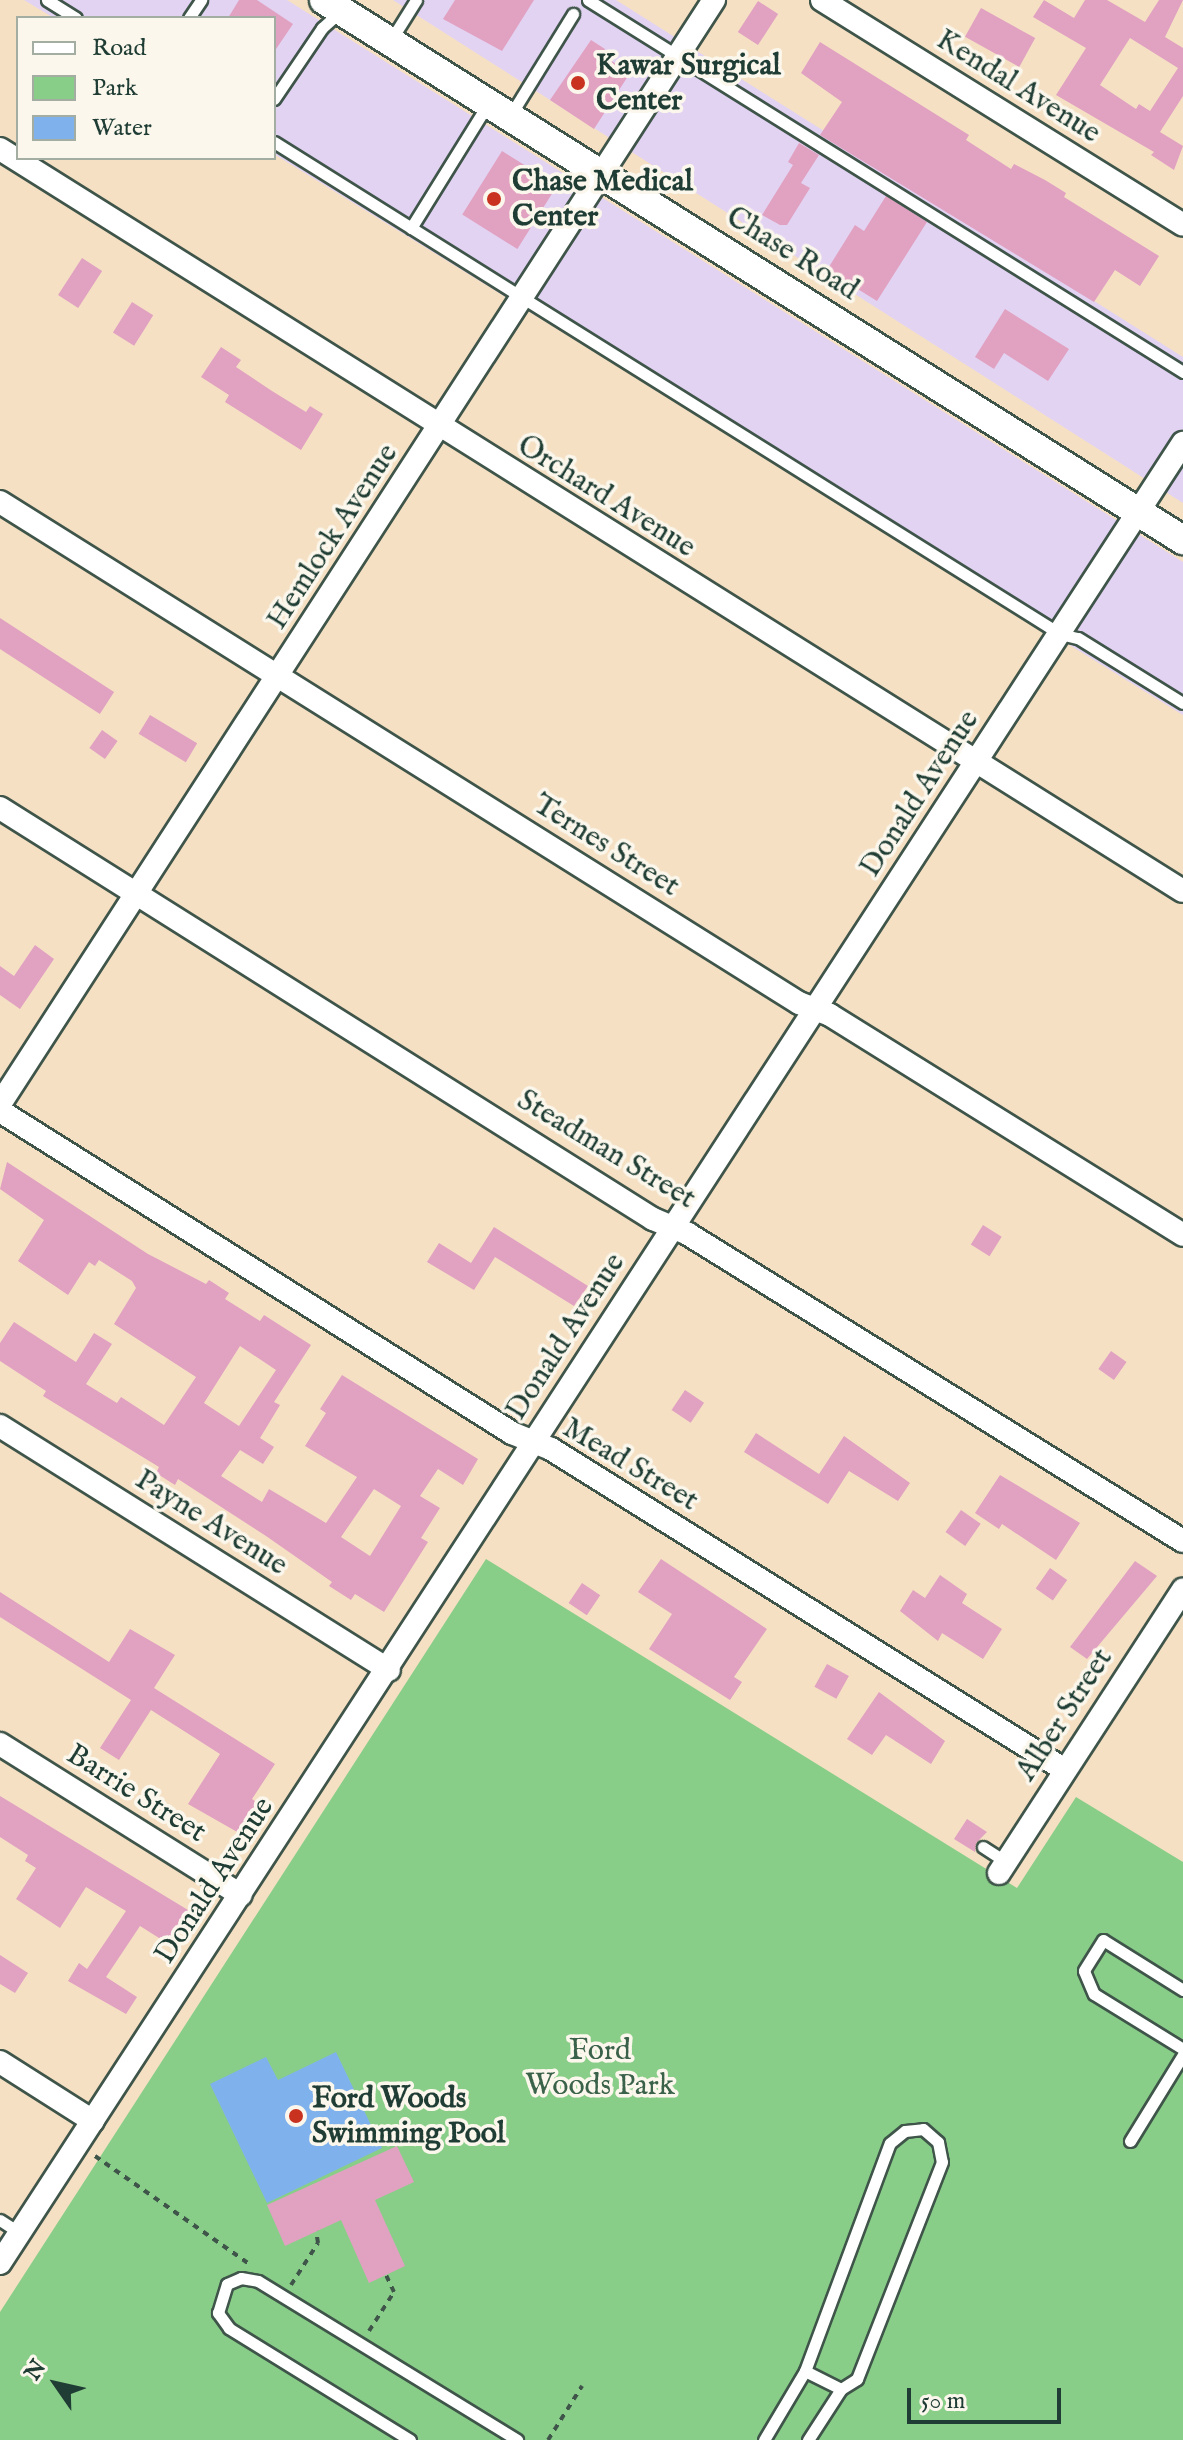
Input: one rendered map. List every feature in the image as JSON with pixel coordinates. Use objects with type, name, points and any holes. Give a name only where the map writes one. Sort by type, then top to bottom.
[{"type":"street","name":"Hemlock Avenue","points":[[0,1104],[714,0]]},
{"type":"street","name":"Kendal Avenue","points":[[822,0],[1183,225]]},
{"type":"street","name":"Chase Road","points":[[337,4],[389,42],[1183,540]]},
{"type":"street","name":"Orchard Avenue","points":[[17,160],[439,428],[1183,891]]},
{"type":"street","name":"Donald Avenue","points":[[0,2263],[389,1670],[533,1442],[1183,443]]},
{"type":"street","name":"Ternes Street","points":[[0,502],[1183,1235]]},
{"type":"street","name":"Steadman Street","points":[[0,808],[673,1228],[1183,1541]]},
{"type":"street","name":"Mead Street","points":[[0,1111],[1065,1770]]},
{"type":"street","name":"Payne Avenue","points":[[0,1426],[389,1670]]},
{"type":"street","name":"Alber Street","points":[[1002,1868],[1183,1590]]},
{"type":"street","name":"Barrie Street","points":[[0,1744],[241,1895]]},
{"type":"street","points":[[0,2062],[93,2121]]},
{"type":"lane","points":[[47,0],[73,16]]},
{"type":"lane","points":[[389,42],[416,0]]},
{"type":"lane","points":[[588,0],[1183,372]]},
{"type":"lane","points":[[276,96],[337,4]]},
{"type":"lane","points":[[411,228],[573,14]]},
{"type":"lane","points":[[276,143],[1060,634],[1078,638],[1183,703]]},
{"type":"lane","points":[[983,1847],[1002,1868]]},
{"type":"lane","points":[[1183,1990],[1103,1940],[1084,1971],[1094,1994],[1183,2049]]},
{"type":"lane","points":[[1130,2141],[1183,2055]]},
{"type":"lane","points":[[764,2440],[805,2371],[890,2143],[905,2131],[923,2129],[938,2142],[942,2162],[857,2379],[841,2389],[808,2440]]},
{"type":"lane","points":[[0,2220],[20,2233]]},
{"type":"lane","points":[[410,2440],[229,2328],[218,2313],[227,2284],[241,2278],[279,2294],[517,2440]]},
{"type":"lane","points":[[805,2371],[841,2389]]},
{"type":"path","points":[[78,2144],[277,2282],[279,2294]]},
{"type":"path","points":[[279,2294],[318,2243],[316,2231]]},
{"type":"path","points":[[360,2345],[394,2292],[386,2275]]},
{"type":"path","points":[[548,2440],[582,2386]]},
{"type":"shaded area","points":[[24,0],[287,0],[1183,562],[1183,715],[276,155],[276,16],[51,16]]},
{"type":"shaded area","points":[[393,0],[616,0],[1183,357],[1183,503]]},
{"type":"green space","name":"Ford Woods Park","points":[[486,1559],[1017,1888],[1076,1797],[1183,1862],[1183,2440],[0,2440],[0,2312]]},
{"type":"water","name":"Ford Woods Swimming Pool","points":[[336,2052],[382,2148],[267,2203],[210,2084],[266,2057],[278,2080]]},
{"type":"building","points":[[239,0],[257,0],[293,24],[276,49],[276,16],[229,16]]},
{"type":"building","points":[[455,0],[534,0],[502,51],[443,19]]},
{"type":"building","points":[[1044,0],[1074,18],[1085,0],[1107,0],[1145,22],[1159,0],[1183,0],[1165,37],[1183,48],[1183,96],[1160,132],[1183,146],[1174,170],[1151,155],[1154,152],[1056,95],[1086,48],[1033,17]],"holes":[[[1130,38],[1178,68],[1150,111],[1139,104],[1136,109],[1100,85]]]},
{"type":"building","points":[[758,1],[778,14],[758,45],[738,32]]},
{"type":"building","points":[[981,8],[1035,38],[1019,67],[965,37]]},
{"type":"building","points":[[591,40],[605,49],[601,54],[630,73],[594,129],[550,100]]},
{"type":"building","points":[[820,42],[969,135],[966,140],[1011,169],[1014,164],[1045,180],[1066,193],[1064,197],[1159,256],[1140,286],[1115,270],[1094,302],[820,135],[842,102],[801,73]]},
{"type":"building","points":[[799,143],[819,155],[801,183],[810,188],[787,225],[780,225],[762,215],[793,165],[788,162]]},
{"type":"building","points":[[502,151],[557,185],[517,249],[462,215]]},
{"type":"building","points":[[886,196],[927,222],[877,301],[827,270],[855,225],[864,231]]},
{"type":"building","points":[[82,258],[102,271],[78,308],[58,295]]},
{"type":"building","points":[[132,302],[153,315],[134,346],[113,333]]},
{"type":"building","points":[[1005,309],[1069,349],[1048,381],[1004,353],[994,369],[975,357]]},
{"type":"building","points":[[221,347],[241,360],[236,367],[272,391],[306,412],[310,406],[323,414],[301,450],[225,402],[229,395],[201,377]]},
{"type":"building","points":[[0,618],[114,692],[100,714],[0,649]]},
{"type":"building","points":[[150,715],[197,743],[186,762],[139,734]]},
{"type":"building","points":[[102,730],[118,741],[105,759],[89,748]]},
{"type":"building","points":[[35,945],[54,959],[20,1009],[0,995],[0,966],[14,976]]},
{"type":"building","points":[[7,1162],[148,1254],[206,1284],[209,1280],[229,1293],[225,1299],[260,1321],[264,1315],[311,1345],[274,1402],[280,1405],[260,1438],[274,1447],[263,1464],[240,1450],[221,1476],[262,1502],[269,1489],[326,1523],[357,1477],[305,1446],[326,1413],[320,1409],[342,1375],[478,1459],[463,1485],[438,1469],[420,1496],[440,1508],[421,1538],[428,1542],[384,1612],[355,1594],[351,1600],[329,1586],[332,1582],[266,1536],[178,1479],[175,1485],[156,1473],[159,1467],[43,1396],[46,1391],[0,1361],[0,1343],[14,1322],[76,1362],[94,1333],[112,1344],[86,1384],[117,1403],[121,1397],[164,1425],[196,1377],[114,1324],[136,1288],[132,1281],[99,1260],[95,1266],[89,1262],[68,1295],[18,1261],[44,1220],[0,1189]],"holes":[[[240,1346],[276,1370],[239,1426],[204,1403]],[[374,1489],[401,1506],[370,1556],[341,1537]]]},
{"type":"building","points":[[983,1225],[1002,1237],[989,1256],[971,1245]]},
{"type":"building","points":[[494,1227],[588,1286],[574,1306],[495,1257],[474,1290],[427,1262],[439,1243],[471,1263]]},
{"type":"building","points":[[1111,1351],[1127,1362],[1114,1380],[1098,1369]]},
{"type":"building","points":[[685,1390],[704,1403],[691,1423],[672,1410]]},
{"type":"building","points":[[756,1433],[819,1474],[844,1436],[910,1483],[898,1501],[849,1471],[828,1504],[744,1452]]},
{"type":"building","points":[[1000,1475],[1080,1523],[1056,1560],[1002,1524],[999,1529],[975,1513]]},
{"type":"building","points":[[961,1510],[981,1524],[965,1546],[946,1532]]},
{"type":"building","points":[[661,1559],[767,1629],[734,1677],[742,1682],[730,1700],[649,1649],[672,1614],[638,1592]]},
{"type":"building","points":[[1135,1561],[1157,1576],[1087,1659],[1070,1647]]},
{"type":"building","points":[[1050,1568],[1067,1580],[1053,1601],[1036,1588]]},
{"type":"building","points":[[940,1575],[967,1594],[962,1603],[1002,1629],[983,1659],[942,1633],[938,1641],[900,1611],[913,1590],[925,1598]]},
{"type":"building","points":[[582,1583],[600,1595],[587,1615],[569,1603]]},
{"type":"building","points":[[0,1592],[109,1662],[130,1629],[175,1655],[154,1688],[275,1764],[252,1799],[259,1804],[239,1833],[188,1804],[220,1754],[151,1710],[119,1760],[100,1748],[131,1700],[0,1617]]},
{"type":"building","points":[[827,1664],[849,1676],[836,1699],[814,1687]]},
{"type":"building","points":[[879,1692],[945,1741],[931,1764],[886,1735],[872,1755],[847,1739]]},
{"type":"building","points":[[0,1796],[188,1910],[167,1943],[140,1926],[106,1977],[137,1997],[126,2014],[68,1981],[79,1963],[87,1969],[126,1911],[86,1887],[60,1928],[16,1899],[36,1868],[25,1861],[28,1855],[0,1837]]},
{"type":"building","points":[[967,1819],[987,1832],[976,1843],[975,1852],[954,1839]]},
{"type":"building","points":[[0,1955],[28,1973],[15,1993],[0,1984]]},
{"type":"building","points":[[397,2146],[414,2182],[375,2200],[405,2266],[369,2283],[341,2220],[285,2246],[267,2205]]},
{"type":"place","name":"Kawar Surgical Center","points":[[578,83]]},
{"type":"place","name":"Chase Medical Center","points":[[494,199]]},
{"type":"place","name":"Ford Woods Swimming Pool","points":[[296,2116]]}]
